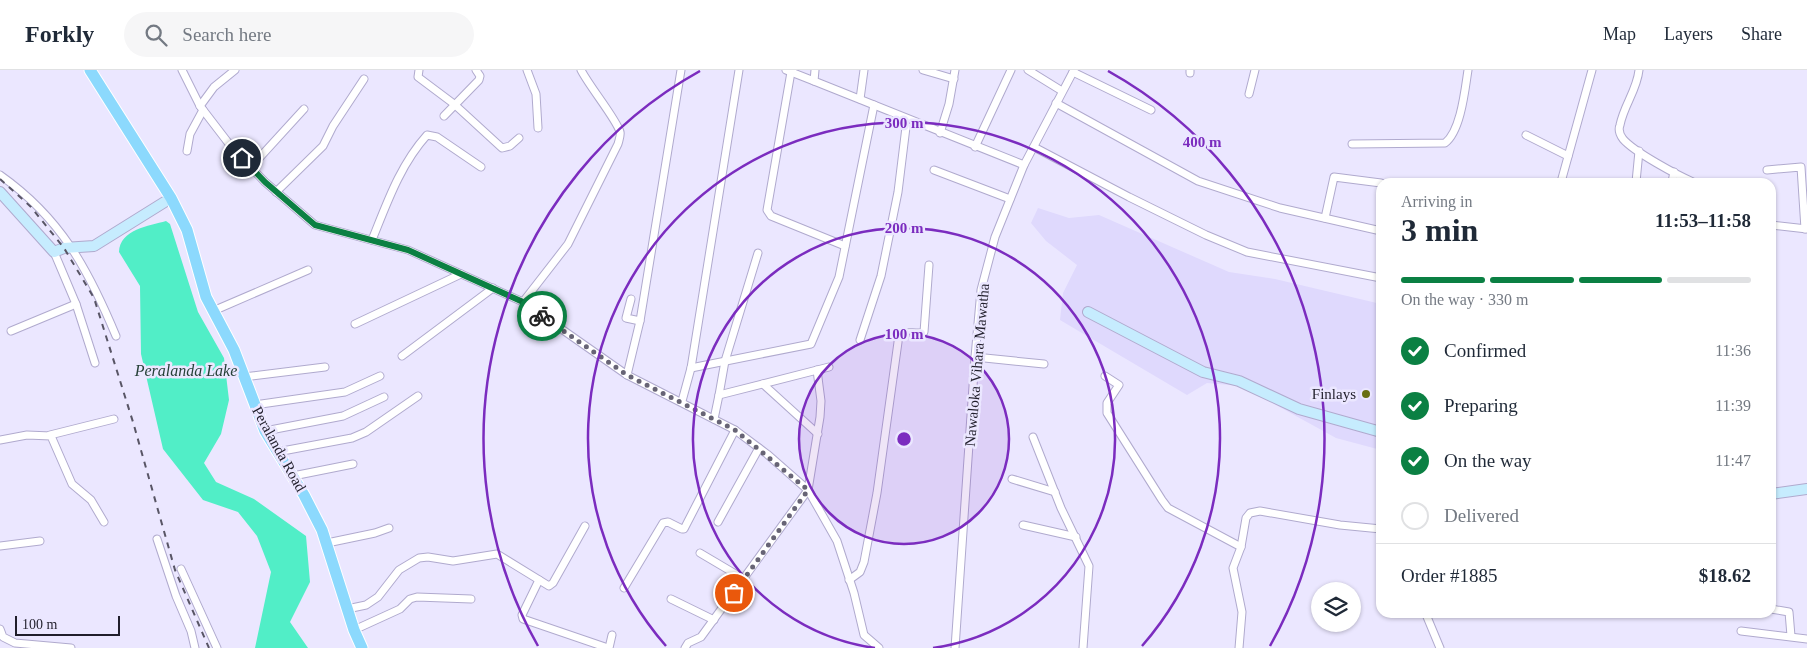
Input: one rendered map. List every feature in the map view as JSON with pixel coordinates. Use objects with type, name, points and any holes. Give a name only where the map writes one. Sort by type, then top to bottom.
[{"type":"main road","name":"Peralanda Road","points":[[90,70],[171,198],[188,230],[198,272],[213,311],[234,350],[254,405],[266,431],[314,513],[327,543],[347,609],[362,648]]},
{"type":"street","points":[[182,70],[202,108],[251,167],[276,192],[315,225],[408,250],[523,302],[627,375],[682,401],[735,430],[759,448],[808,490],[837,541],[864,635],[869,644],[878,648]]},
{"type":"street","points":[[187,151],[190,134],[214,87],[235,70]]},
{"type":"street","points":[[419,70],[418,77],[454,104],[502,148],[510,146],[519,138]]},
{"type":"street","points":[[444,116],[479,80],[480,76],[476,70]]},
{"type":"street","points":[[527,70],[536,94],[538,128]]},
{"type":"street","points":[[523,302],[568,244],[618,144],[620,133],[616,124],[590,87],[581,70]]},
{"type":"street","points":[[627,375],[640,321],[681,70]]},
{"type":"street","points":[[682,401],[691,368],[738,70]]},
{"type":"street","points":[[814,81],[815,70]]},
{"type":"street","points":[[860,99],[864,70]]},
{"type":"street","points":[[923,70],[954,79]]},
{"type":"street","points":[[940,133],[955,70]]},
{"type":"street","points":[[975,147],[1011,70]]},
{"type":"street","points":[[1028,70],[1062,91]]},
{"type":"street","points":[[1249,94],[1255,70]]},
{"type":"street","points":[[1352,144],[1445,143],[1451,139],[1462,104],[1468,70]]},
{"type":"street","points":[[1562,178],[1592,70]]},
{"type":"street","points":[[1639,70],[1638,82],[1619,125],[1620,133],[1624,141],[1685,178]]},
{"type":"street","points":[[846,246],[771,216],[767,210],[789,71],[1024,165]]},
{"type":"street","points":[[1074,71],[1151,110]]},
{"type":"street","name":"Nawaloka Vihara Mawatha","points":[[955,648],[974,357],[981,290],[995,236],[1024,165],[1074,71]]},
{"type":"street","points":[[276,192],[323,146],[332,126],[364,79]]},
{"type":"street","points":[[1056,102],[1198,181],[1280,208],[1376,230]]},
{"type":"street","points":[[691,368],[811,344],[839,277],[874,105]]},
{"type":"street","points":[[251,167],[304,109]]},
{"type":"street","points":[[860,340],[881,276],[898,192],[907,119]]},
{"type":"street","points":[[372,240],[393,189],[406,164],[428,135],[437,137],[481,167]]},
{"type":"street","points":[[1526,135],[1568,156]]},
{"type":"street","points":[[1034,147],[1128,197],[1247,252],[1376,277]]},
{"type":"street","points":[[1636,178],[1639,151]]},
{"type":"street","points":[[1767,170],[1800,167],[1806,229],[1776,226]]},
{"type":"street","points":[[934,170],[1010,199]]},
{"type":"street","points":[[1673,178],[1674,172]]},
{"type":"street","points":[[0,175],[28,198],[61,231],[73,247],[98,294],[116,336]]},
{"type":"street","points":[[1325,218],[1334,177],[1376,183]]},
{"type":"street","points":[[0,192],[54,252],[76,304],[95,363]]},
{"type":"street","points":[[54,252],[64,248],[94,246],[171,198]]},
{"type":"street","points":[[714,419],[725,361],[758,253]]},
{"type":"street","points":[[849,580],[860,572],[866,552],[877,493],[899,335],[904,332],[919,334],[924,332],[929,265]]},
{"type":"street","points":[[213,311],[308,270]]},
{"type":"street","points":[[356,324],[461,274]]},
{"type":"street","points":[[402,356],[493,288]]},
{"type":"street","points":[[631,299],[626,318],[640,321]]},
{"type":"street","points":[[11,331],[76,304]]},
{"type":"street","points":[[1088,312],[1203,372],[1239,381],[1299,409],[1376,431]]},
{"type":"street","points":[[974,357],[1044,364]]},
{"type":"street","points":[[244,377],[325,367]]},
{"type":"street","points":[[719,395],[829,367]]},
{"type":"street","points":[[685,648],[688,642],[701,637],[808,490],[818,434],[821,401],[817,370]]},
{"type":"street","points":[[254,405],[345,392],[380,376]]},
{"type":"street","points":[[1105,376],[1119,386],[1107,403],[1107,413],[1168,508],[1241,547]]},
{"type":"street","points":[[762,384],[818,434]]},
{"type":"street","points":[[277,452],[352,438],[366,432],[418,396]]},
{"type":"street","points":[[266,431],[343,416],[384,397]]},
{"type":"street","points":[[0,440],[50,435],[114,418]]},
{"type":"street","points":[[624,588],[663,522],[666,521],[682,530],[684,528],[735,430]]},
{"type":"street","points":[[50,435],[72,484],[91,500],[104,522]]},
{"type":"street","points":[[1033,437],[1055,492],[1089,566],[1083,648]]},
{"type":"street","points":[[718,522],[759,448]]},
{"type":"street","points":[[293,476],[353,464]]},
{"type":"street","points":[[1012,479],[1055,492]]},
{"type":"street","points":[[1776,493],[1807,488]]},
{"type":"street","points":[[1239,648],[1242,612],[1234,568],[1241,547],[1246,518],[1250,513],[1260,511],[1340,525],[1376,529]]},
{"type":"street","points":[[1023,525],[1076,537]]},
{"type":"street","points":[[347,609],[366,604],[378,597],[399,570],[418,558],[428,557],[452,561],[497,554],[549,586],[553,584],[585,526]]},
{"type":"street","points":[[327,543],[375,533],[389,528]]},
{"type":"street","points":[[157,539],[176,596],[191,631],[195,648]]},
{"type":"street","points":[[0,546],[40,541]]},
{"type":"street","points":[[700,553],[744,579]]},
{"type":"street","points":[[182,569],[216,648]]},
{"type":"street","points":[[538,580],[522,615],[522,619],[609,648],[612,634]]},
{"type":"street","points":[[354,630],[400,609],[410,599],[417,597],[471,599]]},
{"type":"street","points":[[671,599],[714,620]]},
{"type":"street","points":[[1776,610],[1789,612],[1791,636]]},
{"type":"street","points":[[1428,618],[1440,648]]},
{"type":"street","points":[[0,629],[3,637],[15,643],[70,648]]},
{"type":"street","points":[[1740,631],[1807,639]]},
{"type":"shaded area","points":[[1038,208],[1069,218],[1099,215],[1229,272],[1275,279],[1376,303],[1376,449],[1336,438],[1241,386],[1207,383],[1187,395],[1060,320],[1063,293],[1077,265],[1046,241],[1031,223]]},
{"type":"water","name":"Peralanda Lake","points":[[166,221],[170,224],[198,312],[224,358],[229,400],[221,434],[204,463],[216,482],[254,499],[306,536],[310,582],[290,622],[308,648],[255,648],[271,572],[257,536],[238,512],[203,500],[163,449],[141,354],[140,286],[119,252],[124,238],[130,233]]},
{"type":"railway","points":[[0,179],[31,207],[64,248],[94,298],[133,422],[175,570],[209,648]]},
{"type":"way so far","points":[[542,316],[627,375],[682,401],[735,430],[767,454],[808,490],[734,593]]},
{"type":"place","name":"Finlays","points":[[1366,394]]},
{"type":"route","points":[[242,158],[292,207],[315,225],[408,250],[523,302],[542,316]]}]
